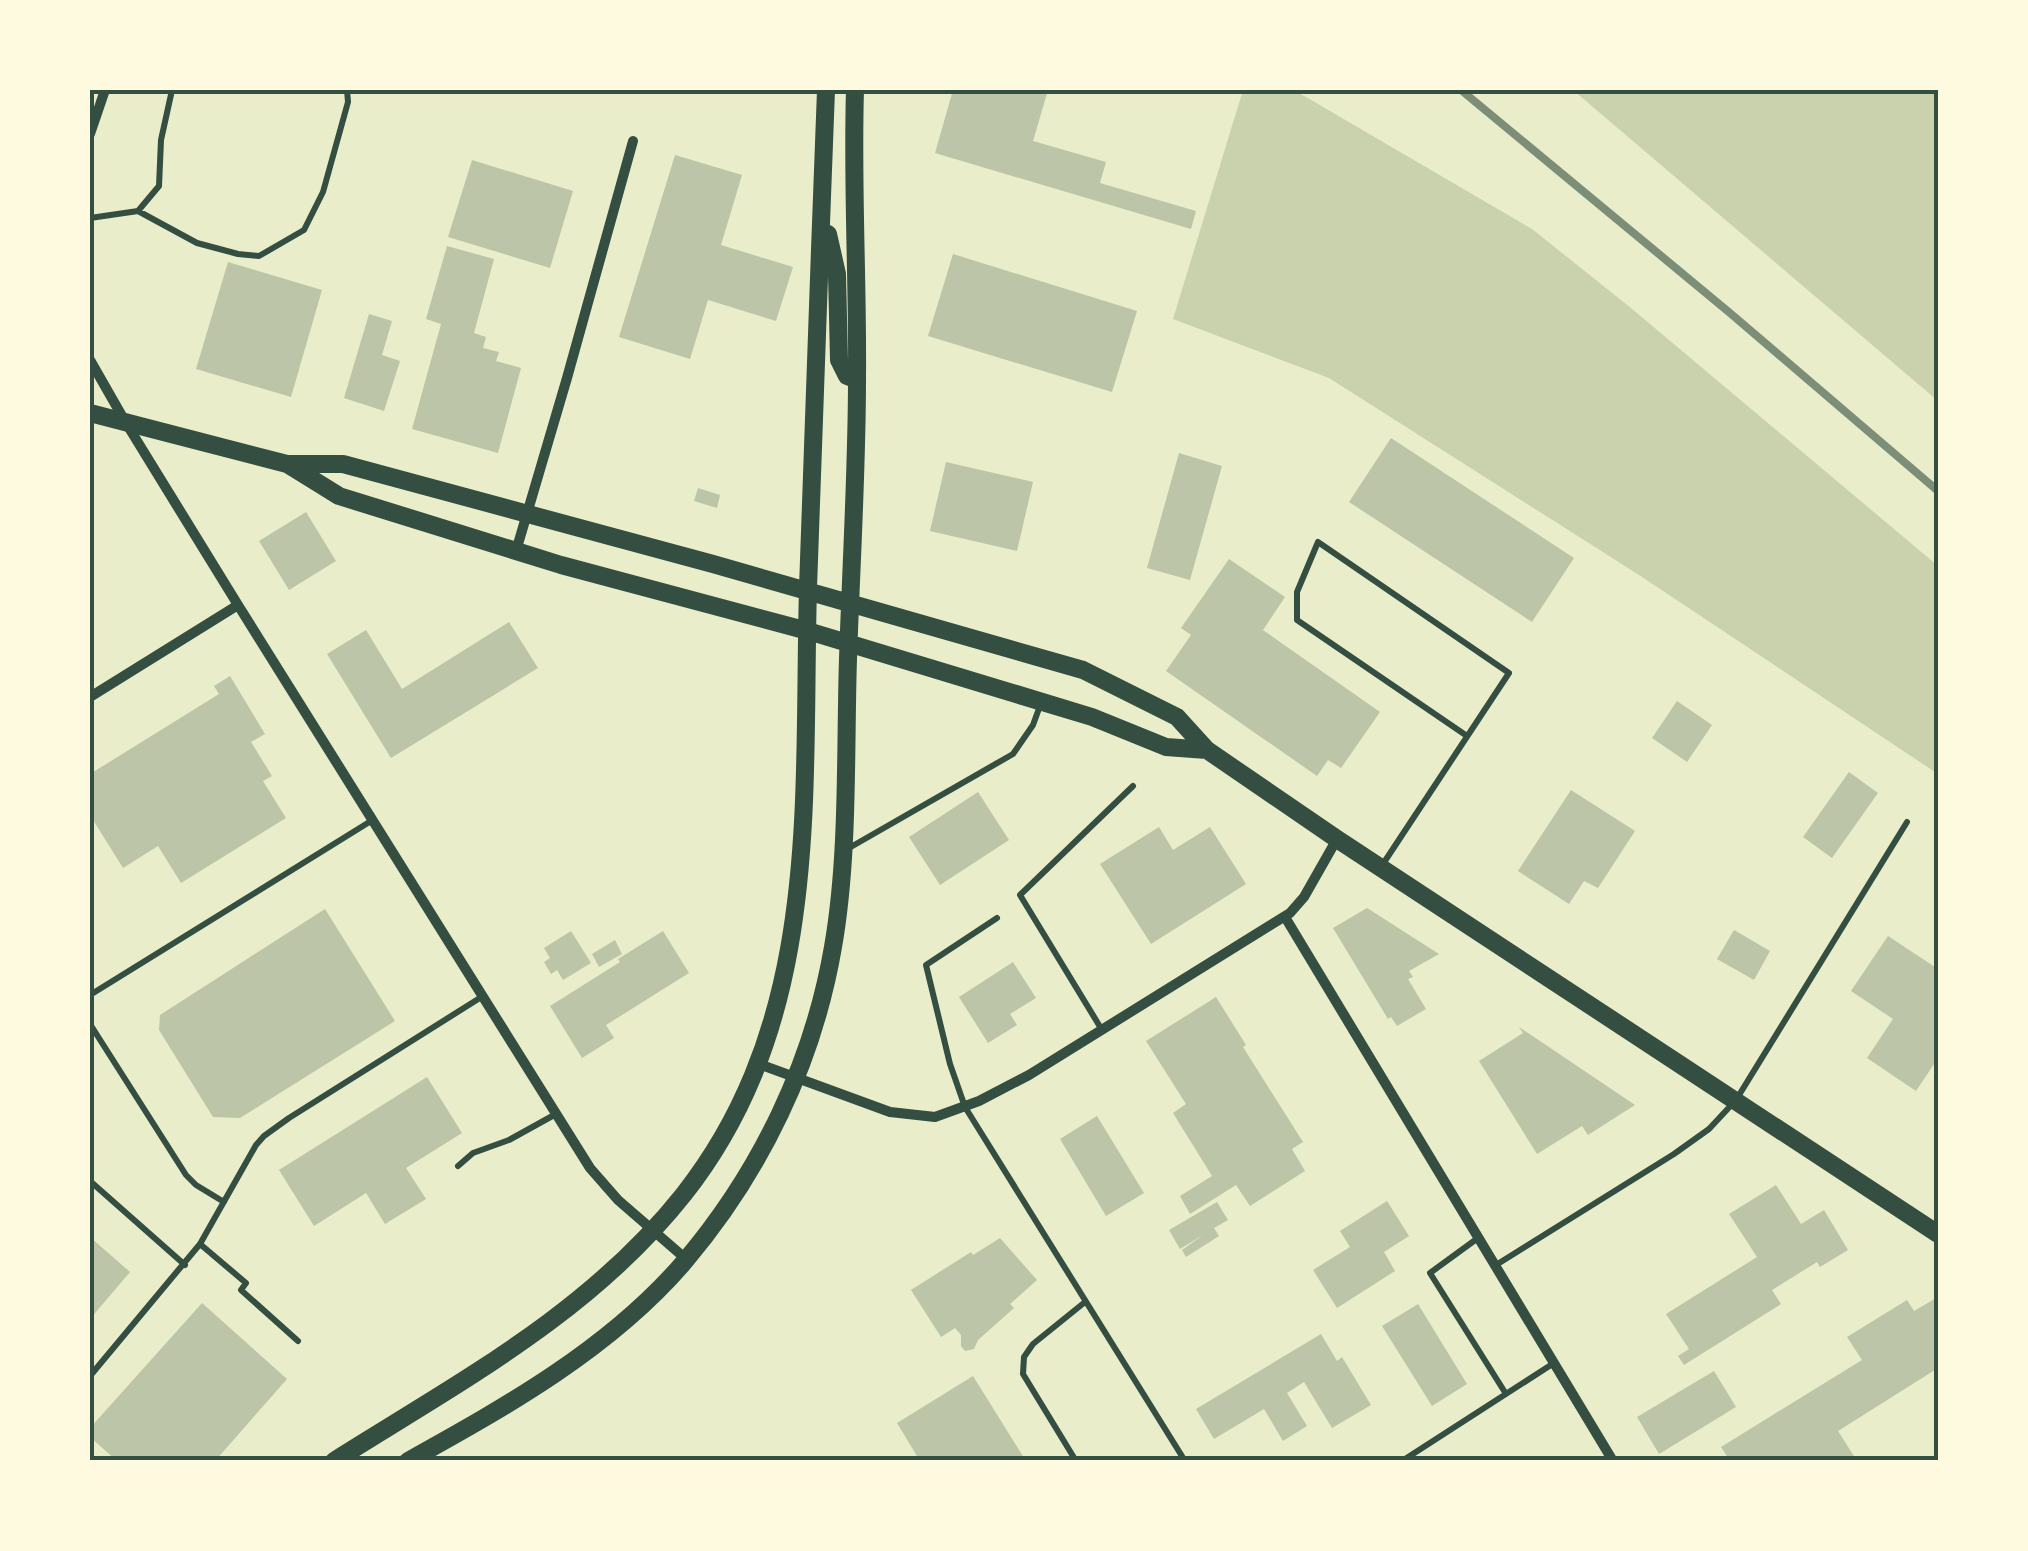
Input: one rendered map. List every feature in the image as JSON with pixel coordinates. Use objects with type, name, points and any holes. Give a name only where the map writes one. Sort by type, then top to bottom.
[{"type":"main road","points":[[334,1461],[508,1351],[598,1285],[684,1194],[718,1145],[758,1064],[776,1008],[794,925],[803,805],[826,90]]},
{"type":"main road","points":[[408,1461],[571,1361],[623,1321],[686,1259],[752,1167],[811,1039],[830,968],[842,851],[858,380],[855,90]]},
{"type":"main road","points":[[822,209],[836,274],[839,360],[847,376],[858,380]]},
{"type":"main road","points":[[90,413],[287,464],[343,464],[526,512],[1083,670],[1117,685],[1177,717],[1207,750],[1337,840],[1938,1234]]},
{"type":"main road","points":[[287,464],[339,496],[1092,717],[1166,747],[1207,750]]},
{"type":"street","points":[[90,134],[105,90]]},
{"type":"street","points":[[516,550],[632,141]]},
{"type":"street","points":[[90,360],[590,1168],[618,1200],[686,1259]]},
{"type":"street","points":[[90,696],[238,604]]},
{"type":"street","points":[[758,1064],[890,1112],[935,1117],[965,1106],[1028,1074],[1285,917],[1304,897],[1337,840]]},
{"type":"street","points":[[1285,917],[1614,1461]]},
{"type":"lane","points":[[138,211],[159,186],[161,140],[172,90]]},
{"type":"lane","points":[[90,218],[138,211],[197,242],[259,256],[304,230],[323,192],[348,102],[346,90]]},
{"type":"lane","points":[[1380,868],[1468,736],[1509,672],[1318,542],[1297,592],[1297,620],[1468,736]]},
{"type":"lane","points":[[842,851],[1013,754],[1033,725],[1041,702]]},
{"type":"lane","points":[[1102,1030],[1020,896],[1133,786]]},
{"type":"lane","points":[[90,995],[372,820]]},
{"type":"lane","points":[[1494,1266],[1674,1154],[1708,1130],[1736,1100],[1907,822]]},
{"type":"lane","points":[[996,918],[926,965],[950,1064],[965,1106],[1185,1461]]},
{"type":"lane","points":[[90,1376],[200,1244],[264,1136],[483,996]]},
{"type":"lane","points":[[90,1024],[186,1175],[224,1202]]},
{"type":"lane","points":[[458,1166],[474,1154],[556,1114]]},
{"type":"lane","points":[[90,1180],[185,1264]]},
{"type":"lane","points":[[1478,1238],[1430,1274],[1506,1394]]},
{"type":"lane","points":[[200,1244],[246,1284],[240,1290],[298,1342]]},
{"type":"lane","points":[[1076,1461],[1023,1374],[1024,1357],[1033,1344],[1085,1302]]},
{"type":"lane","points":[[1402,1461],[1554,1364]]},
{"type":"green space","points":[[1243,90],[1294,90],[1532,229],[1938,566],[1938,774],[1639,575],[1329,378],[1173,319]]},
{"type":"green space","points":[[1573,90],[1938,90],[1938,401]]},
{"type":"building","points":[[953,90],[1048,90],[1033,141],[1106,162],[1100,183],[1196,211],[1191,229],[935,153]]},
{"type":"building","points":[[675,155],[742,175],[721,245],[793,267],[776,321],[708,300],[690,359],[619,337]]},
{"type":"building","points":[[472,160],[573,191],[550,268],[448,237]]},
{"type":"building","points":[[447,246],[494,259],[474,333],[486,337],[483,348],[499,352],[496,361],[521,368],[498,453],[412,429],[441,324],[426,319]]},
{"type":"building","points":[[953,254],[1137,311],[1112,392],[928,336]]},
{"type":"building","points":[[228,262],[322,290],[291,397],[196,369]]},
{"type":"building","points":[[369,314],[392,321],[382,355],[400,361],[384,411],[344,398]]},
{"type":"building","points":[[1391,438],[1574,558],[1532,622],[1349,502]]},
{"type":"building","points":[[1179,453],[1222,466],[1190,580],[1147,568]]},
{"type":"building","points":[[946,462],[1033,482],[1017,551],[930,531]]},
{"type":"building","points":[[698,488],[720,495],[717,508],[694,501]]},
{"type":"building","points":[[306,512],[336,561],[289,590],[259,541]]},
{"type":"building","points":[[1229,559],[1285,597],[1263,630],[1380,712],[1341,768],[1328,760],[1317,776],[1166,671],[1191,635],[1181,628]]},
{"type":"building","points":[[509,622],[538,668],[391,758],[327,654],[366,630],[402,689]]},
{"type":"building","points":[[230,676],[265,734],[251,742],[272,776],[263,781],[286,818],[181,883],[158,846],[123,868],[90,815],[90,774],[219,694],[214,686]]},
{"type":"building","points":[[1677,701],[1712,725],[1687,762],[1652,738]]},
{"type":"building","points":[[1849,772],[1878,793],[1832,858],[1803,837]]},
{"type":"building","points":[[1571,790],[1635,831],[1598,888],[1584,881],[1569,904],[1518,871]]},
{"type":"building","points":[[978,792],[1009,840],[940,885],[909,837]]},
{"type":"building","points":[[1159,827],[1173,850],[1210,827],[1246,884],[1151,944],[1100,864]]},
{"type":"building","points":[[1367,908],[1439,954],[1409,971],[1413,977],[1408,979],[1426,1009],[1397,1026],[1391,1017],[1388,1019],[1333,928]]},
{"type":"building","points":[[325,909],[395,1021],[240,1118],[213,1117],[159,1030],[160,1015]]},
{"type":"building","points":[[1734,930],[1770,951],[1754,980],[1717,959]]},
{"type":"building","points":[[571,931],[591,963],[563,980],[557,970],[551,974],[544,962],[550,958],[544,948]]},
{"type":"building","points":[[663,931],[689,973],[606,1025],[614,1038],[582,1058],[550,1006]]},
{"type":"building","points":[[1888,936],[1938,969],[1938,1058],[1916,1091],[1867,1058],[1893,1019],[1851,991]]},
{"type":"building","points":[[615,940],[622,954],[599,967],[592,954]]},
{"type":"building","points":[[1013,962],[1036,998],[1010,1014],[1017,1025],[988,1043],[959,997]]},
{"type":"building","points":[[1216,997],[1303,1142],[1292,1149],[1305,1171],[1250,1206],[1236,1185],[1190,1214],[1180,1196],[1212,1176],[1173,1113],[1186,1104],[1146,1041]]},
{"type":"building","points":[[1519,1027],[1635,1105],[1588,1135],[1582,1126],[1537,1154],[1479,1061],[1523,1033]]},
{"type":"building","points":[[427,1077],[462,1133],[406,1168],[426,1199],[385,1224],[366,1193],[314,1226],[279,1170]]},
{"type":"building","points":[[1097,1116],[1144,1193],[1106,1216],[1060,1139]]},
{"type":"building","points":[[1776,1185],[1801,1224],[1824,1210],[1848,1250],[1820,1267],[1817,1262],[1772,1290],[1781,1304],[1684,1365],[1678,1356],[1689,1349],[1666,1314],[1757,1257],[1729,1214]]},
{"type":"building","points":[[1387,1201],[1409,1236],[1384,1252],[1395,1271],[1337,1308],[1313,1270],[1350,1247],[1340,1231]]},
{"type":"building","points":[[1217,1202],[1228,1220],[1214,1228],[1219,1236],[1186,1257],[1182,1250],[1203,1235],[1180,1249],[1169,1230]]},
{"type":"building","points":[[90,1237],[130,1272],[90,1319]]},
{"type":"building","points":[[1000,1238],[1037,1280],[1010,1304],[1014,1308],[978,1340],[974,1349],[965,1351],[955,1328],[941,1337],[911,1290]]},
{"type":"building","points":[[1938,1297],[1938,1368],[1838,1431],[1857,1461],[1730,1461],[1721,1447],[1862,1360],[1847,1337],[1907,1300],[1914,1311]]},
{"type":"building","points":[[202,1303],[287,1379],[215,1461],[117,1461],[90,1437],[90,1428]]},
{"type":"building","points":[[1418,1304],[1467,1384],[1432,1406],[1382,1326]]},
{"type":"building","points":[[1321,1334],[1337,1361],[1342,1357],[1371,1405],[1332,1428],[1304,1382],[1287,1393],[1307,1426],[1283,1441],[1264,1409],[1214,1439],[1196,1409]]},
{"type":"building","points":[[1714,1371],[1736,1407],[1659,1454],[1637,1417]]},
{"type":"building","points":[[973,1376],[1026,1461],[920,1461],[897,1423]]},
{"type":"railway","points":[[1461,90],[1938,491]]}]
